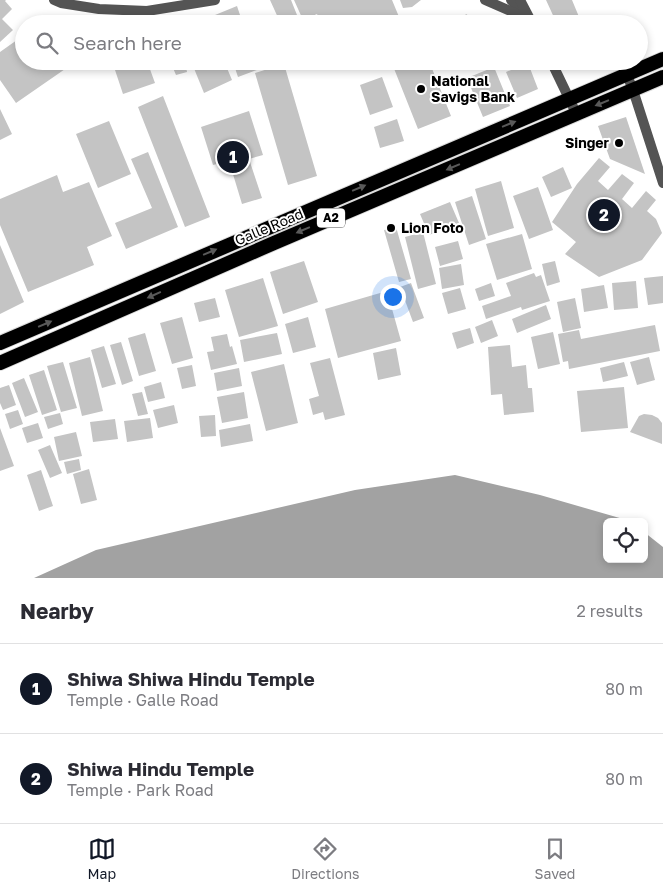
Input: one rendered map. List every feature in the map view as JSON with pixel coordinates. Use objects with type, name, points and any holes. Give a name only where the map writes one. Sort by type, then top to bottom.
[{"type":"highway","name":"Galle Road","points":[[648,66],[663,59]]},
{"type":"highway","name":"Galle Road","points":[[0,343],[501,127],[638,70]]},
{"type":"highway","name":"Galle Road","points":[[0,363],[663,77]]},
{"type":"street","points":[[54,0],[61,3],[99,9],[147,11],[215,0]]},
{"type":"street","points":[[485,0],[517,15]]},
{"type":"street","points":[[511,0],[525,15]]},
{"type":"street","points":[[520,0],[528,15]]},
{"type":"street","points":[[556,70],[576,113]]},
{"type":"street","points":[[627,75],[663,183]]},
{"type":"shaded area","points":[[455,475],[540,495],[620,518],[603,518],[603,563],[648,563],[648,535],[663,547],[663,578],[34,578],[96,550],[355,490]]},
{"type":"building","points":[[0,0],[6,0],[12,9],[2,19],[13,30],[0,42]]},
{"type":"building","points":[[270,0],[291,0],[297,15],[277,15]]},
{"type":"building","points":[[294,0],[392,0],[398,15],[317,14],[301,15]]},
{"type":"building","points":[[400,0],[421,0],[412,7],[403,8]]},
{"type":"building","points":[[546,0],[572,0],[578,15],[553,15]]},
{"type":"building","points":[[237,6],[240,15],[215,15]]},
{"type":"building","points":[[15,41],[15,70],[64,70],[16,103],[0,80],[0,52]]},
{"type":"building","points":[[115,70],[150,70],[155,83],[123,94]]},
{"type":"building","points":[[174,70],[187,70],[187,72],[176,75]]},
{"type":"building","points":[[195,70],[228,70],[232,80],[204,93]]},
{"type":"building","points":[[236,70],[257,70],[238,77]]},
{"type":"building","points":[[265,70],[286,70],[317,176],[288,185],[255,73]]},
{"type":"building","name":"National Savigs Bank","points":[[395,70],[433,70],[451,116],[418,129]]},
{"type":"building","points":[[487,70],[495,70],[510,106],[483,117],[467,78]]},
{"type":"building","points":[[511,70],[531,70],[538,89],[517,98],[506,72]]},
{"type":"building","points":[[382,77],[393,107],[370,115],[360,85]]},
{"type":"building","points":[[163,96],[210,217],[185,227],[138,107]]},
{"type":"building","points":[[0,109],[12,134],[0,140]]},
{"type":"building","points":[[249,111],[263,155],[249,159],[262,198],[242,204],[229,161],[213,165],[201,127]]},
{"type":"building","name":"Singer","points":[[626,117],[645,174],[610,159],[598,126]]},
{"type":"building","points":[[397,119],[404,141],[380,148],[374,127]]},
{"type":"building","points":[[109,121],[131,174],[98,188],[76,134]]},
{"type":"building","points":[[148,152],[178,227],[126,249],[115,223],[152,208],[131,159]]},
{"type":"building","points":[[599,158],[610,167],[598,181],[608,190],[622,174],[634,183],[622,199],[632,208],[646,191],[656,200],[647,211],[656,219],[662,233],[642,260],[599,277],[565,254],[576,242],[552,222],[577,184]]},
{"type":"building","points":[[563,167],[572,188],[551,197],[542,177]]},
{"type":"building","points":[[57,175],[63,192],[89,182],[112,236],[87,247],[94,265],[28,292],[0,225],[0,199]]},
{"type":"building","points":[[501,181],[514,228],[488,236],[475,189]]},
{"type":"building","points":[[538,187],[553,230],[529,239],[513,196]]},
{"type":"building","points":[[472,196],[486,239],[469,245],[455,202]]},
{"type":"building","points":[[450,202],[459,223],[429,235],[420,214]]},
{"type":"building","points":[[396,227],[411,279],[399,282],[384,230]]},
{"type":"building","points":[[423,232],[436,284],[418,289],[405,237]]},
{"type":"building","points":[[522,234],[532,269],[497,280],[486,244]]},
{"type":"building","points":[[458,241],[463,259],[440,266],[435,247]]},
{"type":"building","points":[[0,245],[24,302],[0,314]]},
{"type":"building","points":[[304,261],[318,302],[283,314],[270,272]]},
{"type":"building","points":[[555,261],[560,282],[547,286],[542,264]]},
{"type":"building","points":[[461,264],[464,285],[442,289],[439,268]]},
{"type":"building","points":[[534,273],[536,277],[541,275],[550,301],[522,310],[521,307],[486,319],[482,306],[511,296],[506,283]]},
{"type":"building","points":[[663,276],[663,303],[648,305],[644,278]]},
{"type":"building","points":[[263,278],[278,326],[239,337],[225,290]]},
{"type":"building","points":[[636,281],[638,308],[614,310],[612,283]]},
{"type":"building","points":[[411,283],[424,318],[413,322],[400,287]]},
{"type":"building","points":[[491,283],[495,296],[479,301],[475,289]]},
{"type":"building","points":[[604,285],[608,308],[584,312],[581,289]]},
{"type":"building","points":[[460,288],[466,309],[448,314],[442,293]]},
{"type":"building","points":[[387,291],[401,341],[338,358],[325,309]]},
{"type":"building","points":[[215,298],[220,317],[199,322],[194,303]]},
{"type":"building","points":[[575,298],[581,328],[563,332],[557,302]]},
{"type":"building","points":[[546,305],[551,319],[517,333],[512,319]]},
{"type":"building","points":[[182,317],[193,358],[172,364],[160,323]]},
{"type":"building","points":[[308,317],[316,347],[293,353],[285,324]]},
{"type":"building","points":[[492,320],[498,336],[481,343],[475,327]]},
{"type":"building","points":[[655,325],[660,351],[569,369],[568,361],[563,362],[558,334],[579,330],[581,339]]},
{"type":"building","points":[[470,328],[474,343],[457,349],[452,333]]},
{"type":"building","points":[[553,332],[560,364],[538,369],[531,337]]},
{"type":"building","points":[[145,333],[156,371],[139,376],[128,338]]},
{"type":"building","points":[[277,333],[282,354],[244,362],[240,340]]},
{"type":"building","points":[[227,334],[237,364],[211,370],[207,352],[214,351],[211,337]]},
{"type":"building","points":[[121,342],[133,381],[122,385],[110,345]]},
{"type":"building","points":[[510,345],[512,367],[526,365],[528,388],[532,388],[534,412],[504,415],[502,394],[491,395],[488,347]]},
{"type":"building","points":[[104,346],[116,384],[102,388],[91,350]]},
{"type":"building","points":[[396,348],[401,375],[378,380],[373,353]]},
{"type":"building","points":[[90,357],[103,411],[82,416],[69,363]]},
{"type":"building","points":[[649,357],[655,380],[637,385],[630,362]]},
{"type":"building","points":[[330,358],[345,415],[325,420],[323,412],[313,415],[309,399],[319,396],[310,363]]},
{"type":"building","points":[[63,362],[77,408],[61,412],[47,366]]},
{"type":"building","points":[[624,362],[628,376],[603,382],[600,368]]},
{"type":"building","points":[[284,364],[298,423],[266,431],[251,372]]},
{"type":"building","points":[[192,365],[196,386],[182,389],[177,368]]},
{"type":"building","points":[[239,368],[242,386],[217,391],[214,373]]},
{"type":"building","points":[[44,370],[57,410],[42,415],[29,375]]},
{"type":"building","points":[[24,378],[38,412],[25,417],[12,383]]},
{"type":"building","points":[[161,382],[165,398],[148,402],[144,387]]},
{"type":"building","points":[[9,385],[16,405],[3,410],[0,403],[0,388]]},
{"type":"building","points":[[624,387],[628,428],[581,432],[577,391]]},
{"type":"building","points":[[142,392],[148,414],[138,416],[132,394]]},
{"type":"building","points":[[244,392],[248,418],[222,423],[217,397]]},
{"type":"building","points":[[174,405],[178,423],[158,428],[153,410]]},
{"type":"building","points":[[18,410],[23,424],[10,429],[5,414]]},
{"type":"building","points":[[60,413],[63,424],[48,429],[44,417]]},
{"type":"building","points":[[644,414],[658,418],[662,423],[662,444],[630,432],[639,416]]},
{"type":"building","points":[[215,415],[216,436],[201,437],[199,416]]},
{"type":"building","points":[[150,418],[153,438],[127,442],[124,421]]},
{"type":"building","points":[[115,419],[118,439],[93,442],[90,422]]},
{"type":"building","points":[[38,423],[43,438],[27,443],[22,428]]},
{"type":"building","points":[[250,424],[253,441],[221,447],[219,430]]},
{"type":"building","points":[[0,428],[14,466],[0,471]]},
{"type":"building","points":[[76,432],[82,456],[59,461],[54,437]]},
{"type":"building","points":[[50,445],[62,473],[50,478],[38,450]]},
{"type":"building","points":[[79,459],[81,470],[67,474],[64,462]]},
{"type":"building","points":[[89,469],[97,500],[81,504],[73,474]]},
{"type":"building","points":[[41,470],[53,506],[39,511],[27,475]]},
{"type":"place","name":"National Savigs Bank","points":[[421,89]]},
{"type":"place","name":"Singer","points":[[619,143]]},
{"type":"place","name":"Shiwa Shiwa Hindu Temple","points":[[233,157]]},
{"type":"place","name":"Shiwa Hindu Temple","points":[[604,215]]},
{"type":"place","name":"Lion Foto","points":[[391,228]]}]
